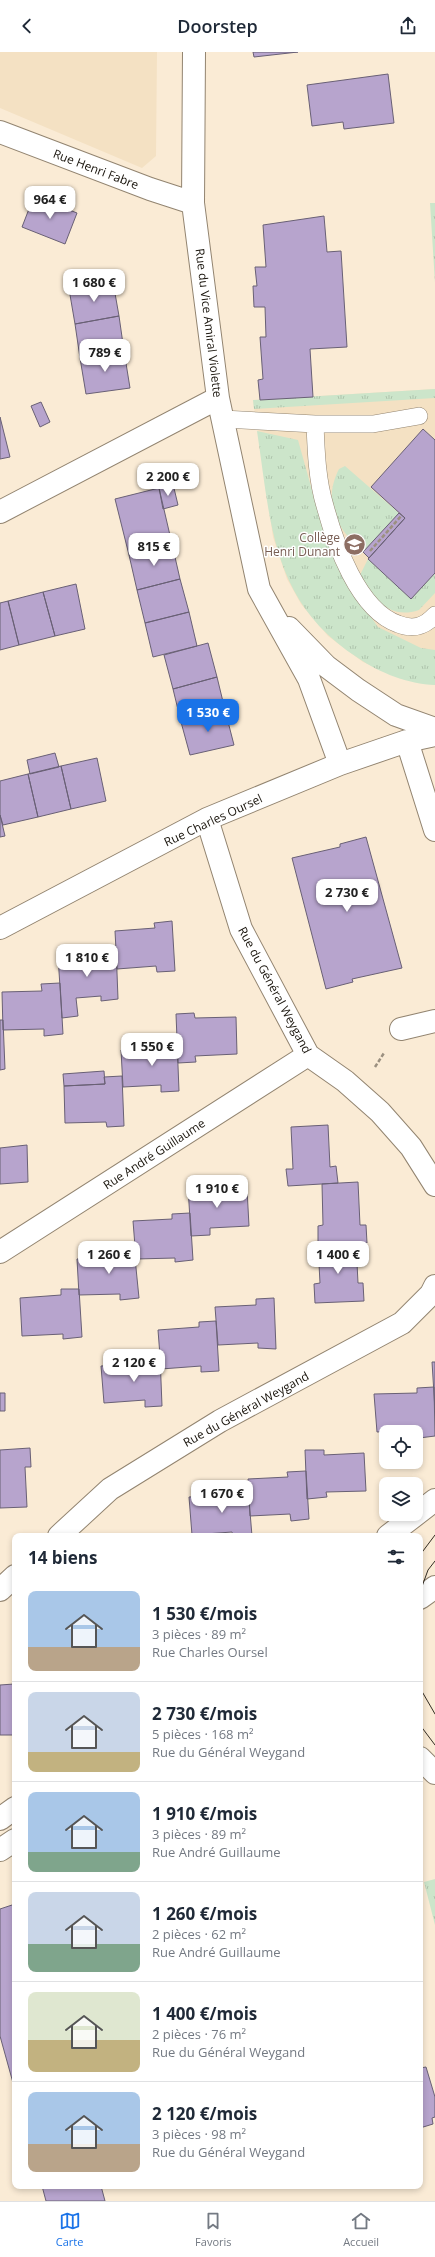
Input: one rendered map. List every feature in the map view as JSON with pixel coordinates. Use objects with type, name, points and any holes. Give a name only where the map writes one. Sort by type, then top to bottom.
[{"type":"street","name":"Rue du Vice Amiral Violette","points":[[194,52],[194,203],[218,398],[259,589],[309,679],[340,764]]},
{"type":"street","name":"Rue Henri Fabre","points":[[0,132],[150,190],[194,203]]},
{"type":"street","points":[[0,512],[218,398]]},
{"type":"street","name":"Rue du Vice Amiral Violette","points":[[259,589],[282,620],[326,666],[396,715],[435,729]]},
{"type":"street","name":"Rue Charles Oursel","points":[[0,928],[207,819],[340,764],[407,740],[435,734]]},
{"type":"street","points":[[407,740],[435,830]]},
{"type":"street","name":"Rue du Général Weygand","points":[[207,819],[241,929],[308,1055],[357,1092],[380,1112],[411,1147],[435,1185]]},
{"type":"street","points":[[400,1029],[435,1021]]},
{"type":"street","name":"Rue André Guillaume","points":[[0,1252],[308,1055]]},
{"type":"street","name":"Rue du Général Weygand","points":[[61,1533],[116,1485],[220,1421],[402,1323],[431,1294],[435,1286]]},
{"type":"street","points":[[392,1533],[435,1500]]},
{"type":"street","points":[[0,1590],[12,1579]]},
{"type":"street","points":[[423,1596],[435,1587]]},
{"type":"street","points":[[423,1761],[435,1773]]},
{"type":"street","points":[[0,1819],[12,1810]]},
{"type":"street","points":[[0,1850],[12,1842]]},
{"type":"lane","points":[[223,419],[315,424],[374,424],[419,416]]},
{"type":"lane","points":[[315,424],[324,505],[355,583],[370,603],[392,622],[409,628],[414,628],[420,626],[435,614]]},
{"type":"path","points":[[351,573],[402,515]]},
{"type":"path","points":[[357,1092],[400,1029]]},
{"type":"shaded area","points":[[0,52],[157,52],[156,156],[142,168],[0,108]]},
{"type":"shaded area","name":"Collège Henri Dunant","points":[[435,389],[435,685],[403,679],[363,662],[328,636],[301,604],[287,579],[273,537],[253,400]]},
{"type":"green space","points":[[430,203],[435,203],[435,283]]},
{"type":"green space","points":[[435,389],[435,398],[254,409],[253,400]]},
{"type":"green space","points":[[257,431],[298,440],[322,526],[354,593],[378,627],[421,648],[435,650],[435,685],[395,677],[358,658],[329,636],[307,612],[292,586],[280,558],[266,497]]},
{"type":"green space","points":[[345,466],[399,513],[363,552],[339,524],[332,504],[334,481],[339,469]]},
{"type":"green space","points":[[368,559],[411,599],[435,573],[435,593],[419,610],[399,612],[391,610],[377,600],[359,577]]},
{"type":"green space","points":[[435,1879],[435,1925],[424,1882]]},
{"type":"building","points":[[253,52],[298,52],[254,57]]},
{"type":"building","points":[[388,74],[394,123],[344,129],[343,122],[312,126],[307,85]]},
{"type":"building","points":[[34,196],[77,213],[65,244],[22,227]]},
{"type":"building","points":[[324,216],[327,252],[341,251],[347,347],[310,349],[313,397],[260,400],[258,380],[263,379],[260,337],[266,337],[265,307],[254,307],[253,286],[257,286],[255,267],[266,267],[263,225]]},
{"type":"building","points":[[113,282],[119,316],[75,324],[69,289]]},
{"type":"building","points":[[119,316],[124,351],[80,358],[75,324]]},
{"type":"building","points":[[124,351],[130,388],[86,394],[80,358]]},
{"type":"building","points":[[41,402],[50,422],[40,427],[31,406]]},
{"type":"building","points":[[0,417],[10,457],[0,459]]},
{"type":"building","points":[[423,429],[435,440],[435,573],[411,599],[368,559],[405,518],[371,487]]},
{"type":"building","points":[[173,484],[178,505],[163,509],[159,488]]},
{"type":"building","points":[[159,488],[172,544],[129,555],[115,499]]},
{"type":"building","points":[[399,513],[405,518],[369,558],[363,552]]},
{"type":"building","points":[[172,544],[180,579],[137,590],[129,555]]},
{"type":"building","points":[[180,579],[189,612],[145,623],[137,590]]},
{"type":"building","points":[[76,584],[85,629],[55,636],[43,592]]},
{"type":"building","points":[[43,592],[55,636],[19,645],[8,601]]},
{"type":"building","points":[[8,601],[19,645],[0,650],[0,603]]},
{"type":"building","points":[[189,612],[197,646],[153,657],[145,623]]},
{"type":"building","points":[[208,643],[217,677],[173,689],[164,655]]},
{"type":"building","points":[[217,677],[225,710],[181,722],[173,689]]},
{"type":"building","points":[[225,710],[234,745],[190,755],[181,722]]},
{"type":"building","points":[[55,753],[59,767],[30,774],[27,760]]},
{"type":"building","points":[[97,758],[106,801],[71,809],[61,766]]},
{"type":"building","points":[[61,766],[71,809],[38,817],[28,774]]},
{"type":"building","points":[[28,774],[38,817],[3,825],[0,815],[0,781]]},
{"type":"building","points":[[0,815],[5,836],[0,837]]},
{"type":"building","points":[[366,837],[402,968],[352,979],[353,982],[326,989],[292,858],[340,847],[340,844]]},
{"type":"building","points":[[172,921],[175,971],[157,972],[156,966],[117,969],[115,931],[155,928],[154,923]]},
{"type":"building","points":[[116,947],[118,999],[101,1001],[101,996],[76,998],[78,1016],[62,1018],[58,956],[99,953],[99,948]]},
{"type":"building","points":[[60,983],[63,1034],[44,1036],[44,1029],[3,1030],[2,992],[42,991],[41,984]]},
{"type":"building","points":[[194,1013],[195,1018],[236,1017],[237,1054],[195,1056],[196,1062],[178,1063],[176,1014]]},
{"type":"building","points":[[0,1020],[3,1020],[5,1069],[0,1070]]},
{"type":"building","points":[[177,1041],[179,1091],[161,1092],[161,1085],[123,1087],[121,1050],[160,1048],[160,1042]]},
{"type":"building","points":[[104,1071],[105,1084],[64,1086],[63,1074]]},
{"type":"building","points":[[122,1076],[124,1126],[107,1127],[106,1122],[65,1123],[64,1086],[105,1084],[104,1077]]},
{"type":"building","points":[[328,1125],[330,1167],[336,1166],[338,1183],[288,1186],[286,1169],[293,1169],[291,1127]]},
{"type":"building","points":[[27,1145],[28,1182],[0,1184],[0,1148]]},
{"type":"building","points":[[358,1182],[360,1225],[366,1225],[367,1243],[318,1245],[318,1226],[323,1225],[322,1184]]},
{"type":"building","points":[[209,1185],[208,1191],[247,1189],[249,1226],[210,1228],[210,1235],[191,1236],[188,1187]]},
{"type":"building","points":[[190,1213],[193,1260],[175,1262],[175,1258],[136,1259],[133,1221],[172,1219],[172,1214]]},
{"type":"building","points":[[356,1243],[358,1283],[363,1283],[364,1301],[315,1303],[314,1284],[320,1283],[318,1245]]},
{"type":"building","points":[[134,1248],[139,1298],[120,1300],[120,1294],[79,1295],[77,1259],[117,1255],[117,1249]]},
{"type":"building","points":[[61,1289],[79,1289],[82,1337],[63,1339],[63,1334],[22,1336],[20,1298],[61,1295]]},
{"type":"building","points":[[274,1298],[276,1349],[258,1348],[258,1343],[218,1345],[215,1307],[256,1305],[256,1299]]},
{"type":"building","points":[[216,1321],[219,1371],[201,1372],[201,1366],[161,1369],[158,1330],[199,1327],[199,1322]]},
{"type":"building","points":[[160,1356],[162,1406],[145,1407],[145,1400],[104,1403],[101,1366],[142,1364],[141,1358]]},
{"type":"building","points":[[432,1362],[435,1362],[435,1410]]},
{"type":"building","points":[[434,1387],[435,1436],[423,1438],[423,1425],[379,1425],[379,1432],[377,1432],[374,1394],[417,1393],[417,1388]]},
{"type":"building","points":[[0,1393],[5,1393],[5,1411],[0,1411]]},
{"type":"building","points":[[30,1448],[31,1467],[25,1467],[27,1507],[0,1508],[0,1450]]},
{"type":"building","points":[[305,1450],[324,1450],[324,1455],[364,1453],[366,1491],[326,1492],[327,1497],[307,1499]]},
{"type":"building","points":[[306,1471],[309,1519],[291,1521],[290,1514],[250,1516],[248,1479],[288,1477],[287,1472]]},
{"type":"building","points":[[248,1488],[252,1533],[192,1533],[189,1497],[231,1495],[230,1489]]},
{"type":"building","points":[[12,1684],[12,1735],[0,1735],[0,1685]]},
{"type":"building","points":[[12,1905],[12,2079],[0,2036],[0,1909]]},
{"type":"building","points":[[426,2067],[435,2097],[435,2117],[432,2118],[433,2124],[423,2127],[423,2068]]},
{"type":"building","points":[[43,2189],[102,2189],[105,2201],[46,2201]]},
{"type":"tram line","points":[[423,1551],[435,1535]]},
{"type":"tram line","points":[[423,1584],[428,1570],[435,1561]]},
{"type":"tram line","points":[[423,1693],[435,1714]]},
{"type":"tram line","points":[[423,1729],[435,1745]]},
{"type":"place","name":"Collège Henri Dunant","points":[[355,544]]}]
